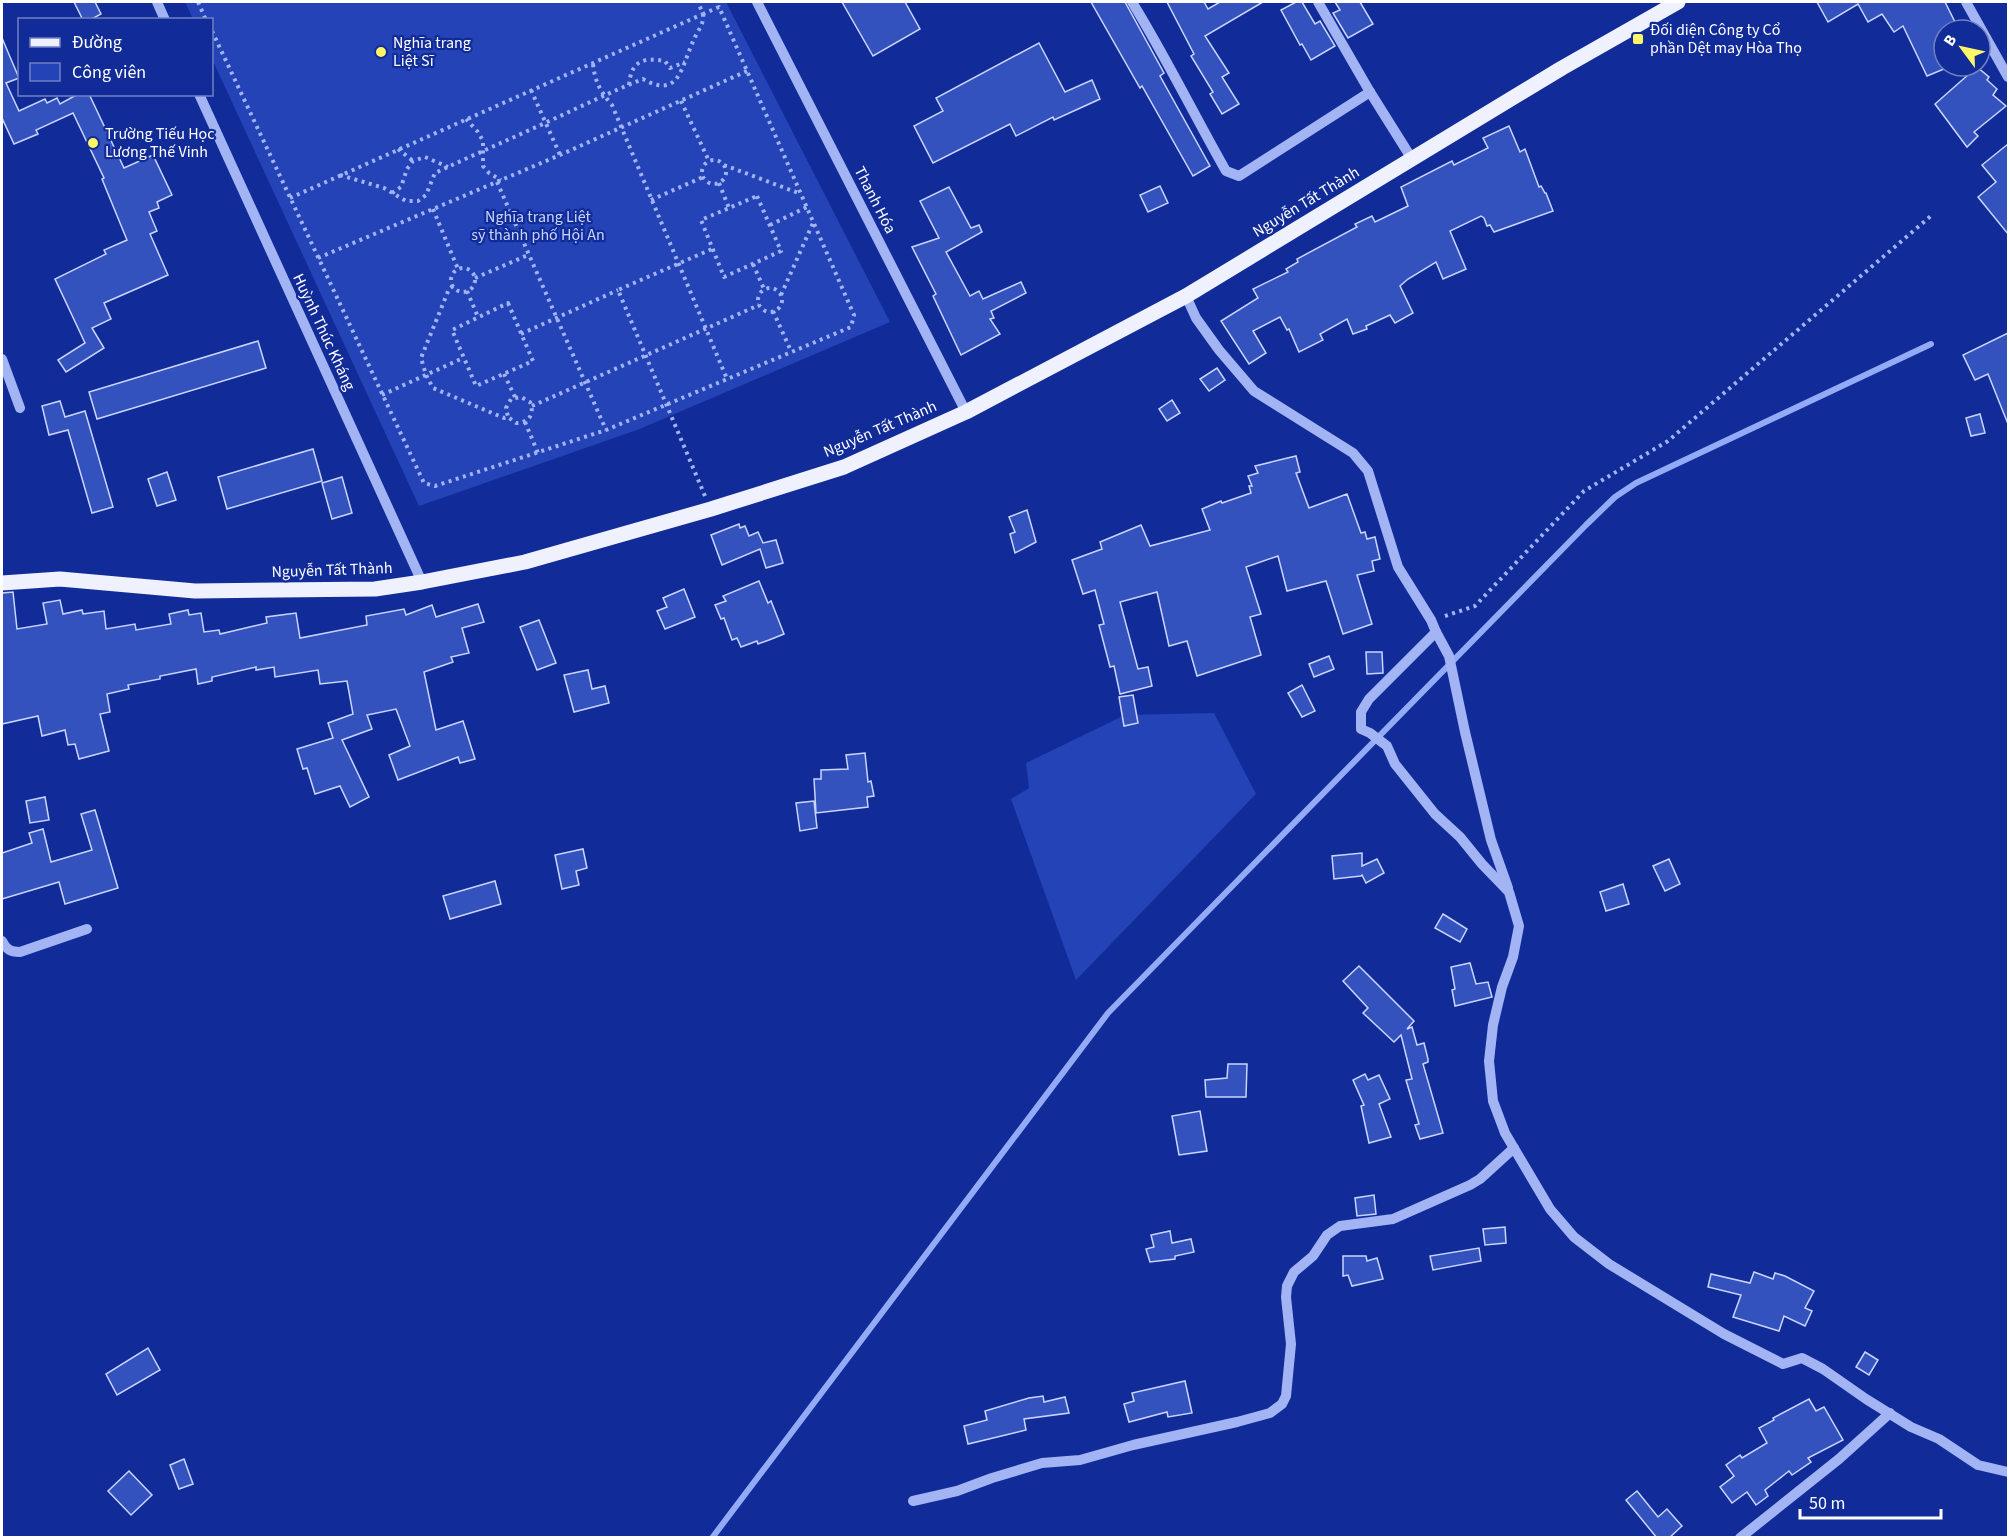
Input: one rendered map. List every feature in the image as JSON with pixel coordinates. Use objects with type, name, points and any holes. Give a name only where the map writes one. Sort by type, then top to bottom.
[{"type":"main road","name":"Nguyễn Tất Thành","points":[[2,584],[60,579],[195,591],[375,589],[525,562],[711,509],[844,467],[966,412],[1186,296],[1562,68],[1678,2]]},
{"type":"street","points":[[157,2],[164,18]]},
{"type":"street","name":"Thanh Hóa","points":[[757,2],[966,412]]},
{"type":"street","points":[[1132,2],[1164,55],[1226,171],[1232,175],[1239,176],[1370,92]]},
{"type":"street","points":[[1318,2],[1412,159]]},
{"type":"street","points":[[1966,2],[2008,77]]},
{"type":"street","name":"Huỳnh Thúc Kháng","points":[[200,96],[422,582]]},
{"type":"street","points":[[1186,296],[1196,318],[1218,350],[1254,391],[1353,453],[1368,471],[1398,567],[1431,620],[1449,656],[1491,840],[1519,926],[1514,957],[1502,987],[1493,1025],[1489,1061],[1493,1101],[1505,1133],[1550,1209],[1574,1237],[1609,1264],[1724,1334],[1783,1364],[1802,1358],[1823,1369],[1911,1427],[1939,1439],[1977,1466],[2008,1472]]},
{"type":"street","points":[[2,359],[20,408]]},
{"type":"street","points":[[1436,632],[1369,699],[1361,712],[1361,729],[1387,746],[1395,764],[1435,814],[1460,837],[1509,892]]},
{"type":"street","points":[[2,941],[6,948],[20,952],[87,929]]},
{"type":"street","points":[[913,1501],[957,1491],[1042,1463],[1080,1460],[1133,1444],[1270,1413],[1282,1404],[1288,1387],[1291,1344],[1287,1286],[1294,1272],[1313,1256],[1327,1235],[1333,1229],[1347,1223],[1393,1219],[1470,1185],[1480,1179],[1514,1148]]},
{"type":"street","points":[[1740,1538],[1839,1459],[1890,1413]]},
{"type":"path","points":[[198,2],[205,18]]},
{"type":"path","points":[[340,175],[384,188],[406,201],[418,201],[426,195],[435,173],[482,151],[643,79],[655,86],[665,86],[680,76],[704,19],[698,2]]},
{"type":"path","points":[[213,33],[382,395],[424,483],[435,486],[606,430],[851,327],[854,315],[719,7],[290,198]]},
{"type":"path","points":[[630,85],[631,71],[640,62],[652,59],[665,61],[670,68],[685,62]]},
{"type":"path","points":[[593,64],[595,81],[612,105],[727,379]]},
{"type":"path","points":[[318,258],[560,155],[747,71]]},
{"type":"path","points":[[531,90],[560,155]]},
{"type":"path","points":[[681,100],[709,161]]},
{"type":"path","points":[[466,119],[483,141],[483,166],[499,181],[555,318],[606,430]]},
{"type":"path","points":[[398,149],[413,161]]},
{"type":"path","points":[[391,193],[401,187],[407,169],[413,161],[425,156],[448,167]]},
{"type":"path","points":[[724,165],[726,176],[719,183],[711,184],[703,177],[703,167],[709,161],[716,160],[801,195]]},
{"type":"path","points":[[651,200],[703,177]]},
{"type":"path","points":[[719,183],[729,208]]},
{"type":"path","points":[[757,196],[781,251],[724,277],[700,220],[729,208],[757,196]]},
{"type":"path","points":[[770,225],[807,207]]},
{"type":"path","points":[[433,209],[458,269]]},
{"type":"path","points":[[1431,620],[1475,606],[1584,491],[1668,441],[1932,215]]},
{"type":"path","points":[[773,312],[781,305],[781,295],[813,223]]},
{"type":"path","points":[[521,334],[712,249]]},
{"type":"path","points":[[475,278],[468,269],[458,269],[451,279],[453,286],[459,291],[467,291],[472,288],[475,278],[528,255]]},
{"type":"path","points":[[753,264],[764,289]]},
{"type":"path","points":[[453,286],[449,289],[421,358],[426,375],[433,387],[504,418],[508,417],[516,423],[525,422],[531,416],[532,406],[525,398],[515,397],[507,403],[508,417]]},
{"type":"path","points":[[773,312],[764,310],[759,305],[758,298],[764,289],[770,287],[776,289],[781,295]]},
{"type":"path","points":[[618,290],[711,509]]},
{"type":"path","points":[[467,291],[478,317]]},
{"type":"path","points":[[508,303],[521,334],[533,361],[476,386],[452,330],[508,303]]},
{"type":"path","points":[[532,406],[759,305]]},
{"type":"path","points":[[773,312],[791,351]]},
{"type":"path","points":[[382,395],[463,358]]},
{"type":"path","points":[[504,374],[515,397]]},
{"type":"path","points":[[525,422],[537,453]]},
{"type":"green space","name":"Nghĩa trang Liệt sỹ thành phố Hội An","points":[[185,2],[726,2],[890,322],[637,430],[419,506],[213,61],[213,18],[193,18]]},
{"type":"green space","points":[[1214,713],[1256,794],[1076,980],[1011,799],[1029,788],[1026,763],[1125,715]]},
{"type":"building","points":[[74,2],[95,2],[101,14],[94,18],[82,18]]},
{"type":"building","points":[[842,2],[905,2],[920,29],[873,56]]},
{"type":"building","points":[[1091,2],[1125,2],[1164,73],[1160,76],[1210,166],[1193,176]]},
{"type":"building","points":[[1167,2],[1204,2],[1208,9],[1220,2],[1263,2],[1205,36],[1229,73],[1222,77],[1239,104],[1222,114],[1210,94],[1213,92],[1191,56],[1194,54]]},
{"type":"building","points":[[1296,2],[1302,2],[1315,24],[1320,21],[1335,46],[1311,60],[1281,10]]},
{"type":"building","points":[[1335,2],[1360,2],[1373,24],[1348,38],[1333,13],[1340,10]]},
{"type":"building","points":[[1817,2],[1945,2],[1953,18],[1932,18],[1932,74],[1927,76],[1903,26],[1894,32],[1882,14],[1868,22],[1858,4],[1828,22]]},
{"type":"building","points":[[2,38],[18,76],[18,78],[6,83],[19,111],[45,99],[47,103],[57,98],[60,104],[74,96],[90,96],[124,168],[153,155],[172,195],[157,202],[159,208],[149,212],[157,231],[150,234],[168,275],[104,303],[111,319],[92,328],[104,348],[66,372],[58,360],[85,343],[55,279],[106,254],[104,250],[127,240],[102,179],[104,178],[73,113],[36,130],[38,134],[14,144],[2,118]]},
{"type":"building","points":[[1039,43],[1065,92],[1092,80],[1100,99],[1054,120],[1053,117],[1016,136],[1010,124],[933,163],[914,126],[943,111],[936,98]]},
{"type":"building","points":[[1965,78],[1988,78],[1987,80],[1997,89],[1993,95],[2006,106],[1974,132],[1978,136],[1967,147],[1935,104]]},
{"type":"building","points":[[1509,126],[1520,152],[1525,149],[1539,187],[1541,186],[1546,193],[1553,211],[1494,232],[1481,216],[1450,231],[1466,269],[1443,279],[1436,262],[1408,279],[1400,286],[1413,313],[1395,323],[1390,315],[1366,326],[1367,329],[1353,334],[1347,319],[1320,334],[1323,340],[1299,352],[1289,329],[1287,330],[1280,317],[1253,331],[1266,353],[1249,364],[1221,321],[1258,298],[1253,289],[1288,272],[1286,269],[1298,262],[1297,259],[1357,227],[1355,224],[1372,216],[1375,222],[1408,206],[1401,187],[1452,161],[1454,165],[1488,148],[1483,138]]},
{"type":"building","points":[[2008,144],[2008,234],[1978,197],[1996,182],[1982,165]]},
{"type":"building","points":[[1160,186],[1168,203],[1148,212],[1140,195]]},
{"type":"building","points":[[949,187],[971,228],[979,225],[982,232],[946,252],[970,296],[979,291],[983,299],[1021,282],[1026,293],[991,311],[994,318],[990,319],[1000,334],[961,355],[933,296],[936,294],[912,247],[939,238],[920,201]]},
{"type":"building","points":[[2008,333],[2008,424],[1988,374],[1975,380],[1963,355]]},
{"type":"building","points":[[258,341],[266,368],[97,419],[89,392]]},
{"type":"building","points":[[1217,368],[1225,380],[1209,391],[1200,379]]},
{"type":"building","points":[[1172,400],[1180,413],[1167,421],[1159,409]]},
{"type":"building","points":[[60,401],[65,417],[85,411],[113,507],[92,513],[68,430],[49,435],[42,406]]},
{"type":"building","points":[[1980,414],[1985,433],[1971,436],[1966,418]]},
{"type":"building","points":[[313,449],[322,481],[227,509],[218,477]]},
{"type":"building","points":[[1296,456],[1300,472],[1296,473],[1309,508],[1347,494],[1361,533],[1365,532],[1367,539],[1375,537],[1380,559],[1372,561],[1374,571],[1357,575],[1372,624],[1343,634],[1326,581],[1287,591],[1278,556],[1246,567],[1261,614],[1250,617],[1261,655],[1197,676],[1187,641],[1169,646],[1157,592],[1120,602],[1138,669],[1148,667],[1152,686],[1120,694],[1114,666],[1110,667],[1099,625],[1104,624],[1095,590],[1083,594],[1072,560],[1102,549],[1100,542],[1141,525],[1150,546],[1210,530],[1202,509],[1251,493],[1249,486],[1252,486],[1248,476],[1258,473],[1255,466]]},
{"type":"building","points":[[167,472],[176,500],[157,506],[148,479]]},
{"type":"building","points":[[342,477],[352,513],[332,519],[322,483]]},
{"type":"building","points":[[1027,510],[1036,542],[1015,553],[1010,534],[1015,532],[1009,517]]},
{"type":"building","points":[[739,524],[740,528],[745,526],[749,536],[758,532],[763,543],[776,540],[783,563],[766,568],[760,549],[722,565],[711,535]]},
{"type":"building","points":[[759,581],[768,603],[771,601],[784,634],[758,644],[757,641],[741,647],[737,638],[732,640],[724,618],[721,619],[715,605],[726,601],[723,596]]},
{"type":"building","points":[[684,589],[695,617],[665,629],[657,611],[667,607],[663,598]]},
{"type":"building","points":[[13,592],[17,629],[47,624],[43,603],[60,600],[63,614],[82,610],[83,614],[104,611],[106,629],[135,624],[136,630],[171,624],[169,614],[188,610],[189,615],[201,613],[204,632],[219,630],[220,634],[267,623],[266,617],[296,613],[300,638],[367,625],[366,616],[404,609],[406,615],[432,605],[436,617],[478,604],[484,622],[462,628],[469,653],[451,657],[453,662],[424,672],[436,730],[463,721],[475,759],[460,763],[458,757],[398,780],[389,755],[410,746],[396,709],[367,715],[372,729],[342,740],[369,797],[350,807],[340,786],[315,794],[307,768],[303,769],[297,749],[333,738],[328,723],[353,714],[347,681],[320,684],[318,670],[275,677],[274,667],[256,670],[256,667],[212,677],[212,681],[198,684],[196,669],[160,676],[160,679],[128,685],[129,689],[107,694],[110,712],[100,714],[109,751],[79,759],[75,744],[68,745],[65,730],[42,736],[38,716],[2,724],[2,593]]},
{"type":"building","points":[[539,620],[556,663],[537,670],[520,627]]},
{"type":"building","points":[[1366,652],[1382,652],[1383,673],[1367,674]]},
{"type":"building","points":[[1329,656],[1334,669],[1314,677],[1309,664]]},
{"type":"building","points":[[588,670],[592,689],[605,686],[609,703],[574,712],[564,675]]},
{"type":"building","points":[[1302,685],[1315,711],[1302,717],[1288,693]]},
{"type":"building","points":[[1133,695],[1138,723],[1124,726],[1119,697]]},
{"type":"building","points":[[865,753],[868,782],[871,781],[874,796],[867,797],[868,807],[816,813],[814,779],[821,779],[821,770],[848,769],[846,755]]},
{"type":"building","points":[[45,797],[49,820],[30,823],[26,801]]},
{"type":"building","points":[[814,801],[817,828],[800,831],[796,803]]},
{"type":"building","points":[[95,810],[118,888],[65,904],[59,882],[2,899],[2,853],[32,843],[29,833],[43,829],[51,862],[92,850],[81,814]]},
{"type":"building","points":[[583,849],[587,868],[576,871],[579,885],[562,889],[555,855]]},
{"type":"building","points":[[1362,853],[1362,866],[1377,859],[1384,873],[1366,883],[1362,875],[1334,879],[1332,856]]},
{"type":"building","points":[[1669,859],[1680,884],[1665,891],[1653,866]]},
{"type":"building","points":[[495,881],[501,904],[450,919],[443,896]]},
{"type":"building","points":[[1623,884],[1629,904],[1606,911],[1600,892]]},
{"type":"building","points":[[1443,914],[1467,929],[1460,942],[1435,928]]},
{"type":"building","points":[[1470,963],[1476,984],[1488,982],[1492,997],[1455,1006],[1451,967]]},
{"type":"building","points":[[1359,966],[1414,1021],[1407,1029],[1412,1027],[1417,1045],[1424,1043],[1428,1062],[1423,1064],[1443,1133],[1420,1139],[1415,1125],[1419,1124],[1406,1080],[1412,1079],[1401,1035],[1394,1042],[1363,1013],[1368,1008],[1343,981]]},
{"type":"building","points":[[1228,1064],[1247,1064],[1246,1097],[1206,1097],[1205,1080],[1227,1078]]},
{"type":"building","points":[[1365,1074],[1368,1080],[1379,1075],[1390,1099],[1379,1104],[1391,1137],[1369,1143],[1361,1106],[1364,1105],[1353,1080]]},
{"type":"building","points":[[1200,1111],[1207,1151],[1179,1155],[1172,1116]]},
{"type":"building","points":[[1374,1195],[1376,1214],[1357,1216],[1355,1198]]},
{"type":"building","points":[[1505,1227],[1506,1243],[1485,1245],[1483,1229]]},
{"type":"building","points":[[1170,1231],[1172,1243],[1191,1239],[1194,1252],[1175,1256],[1175,1259],[1150,1262],[1146,1249],[1154,1247],[1151,1235]]},
{"type":"building","points":[[1479,1248],[1481,1261],[1433,1270],[1430,1256]]},
{"type":"building","points":[[1343,1256],[1366,1256],[1367,1261],[1377,1258],[1383,1279],[1352,1286],[1348,1275],[1343,1276]]},
{"type":"building","points":[[1754,1272],[1773,1279],[1775,1273],[1785,1276],[1814,1291],[1805,1308],[1812,1311],[1805,1326],[1784,1316],[1779,1331],[1733,1317],[1741,1295],[1708,1287],[1711,1274],[1750,1283]]},
{"type":"building","points":[[148,1348],[160,1370],[117,1395],[106,1374]]},
{"type":"building","points":[[1865,1352],[1878,1360],[1869,1375],[1856,1367]]},
{"type":"building","points":[[1185,1381],[1192,1413],[1168,1417],[1167,1412],[1129,1422],[1124,1404],[1134,1401],[1132,1393]]},
{"type":"building","points":[[1043,1396],[1044,1402],[1065,1397],[1069,1413],[1024,1419],[1026,1430],[968,1444],[964,1426],[987,1420],[985,1411]]},
{"type":"building","points":[[1809,1399],[1816,1411],[1824,1407],[1843,1440],[1808,1458],[1811,1462],[1792,1475],[1789,1471],[1765,1490],[1768,1496],[1756,1505],[1747,1492],[1732,1503],[1720,1487],[1734,1476],[1726,1465],[1740,1455],[1742,1458],[1767,1443],[1759,1428]]},
{"type":"building","points":[[184,1459],[193,1484],[179,1489],[170,1465]]},
{"type":"building","points":[[129,1471],[152,1495],[131,1515],[108,1491]]},
{"type":"building","points":[[1637,1491],[1658,1517],[1667,1509],[1682,1526],[1669,1538],[1657,1538],[1626,1500]]},
{"type":"waterway","points":[[712,1538],[1108,1013],[1586,525],[1615,497],[1636,483],[1931,344]]},
{"type":"place","name":"Đối diện Công ty Cổ phần Dệt may Hòa Thọ","points":[[1638,39]]},
{"type":"place","name":"Nghĩa trang Liệt Sĩ","points":[[381,52]]},
{"type":"place","name":"Trường Tiếu Học Lương Thế Vinh","points":[[93,143]]}]
